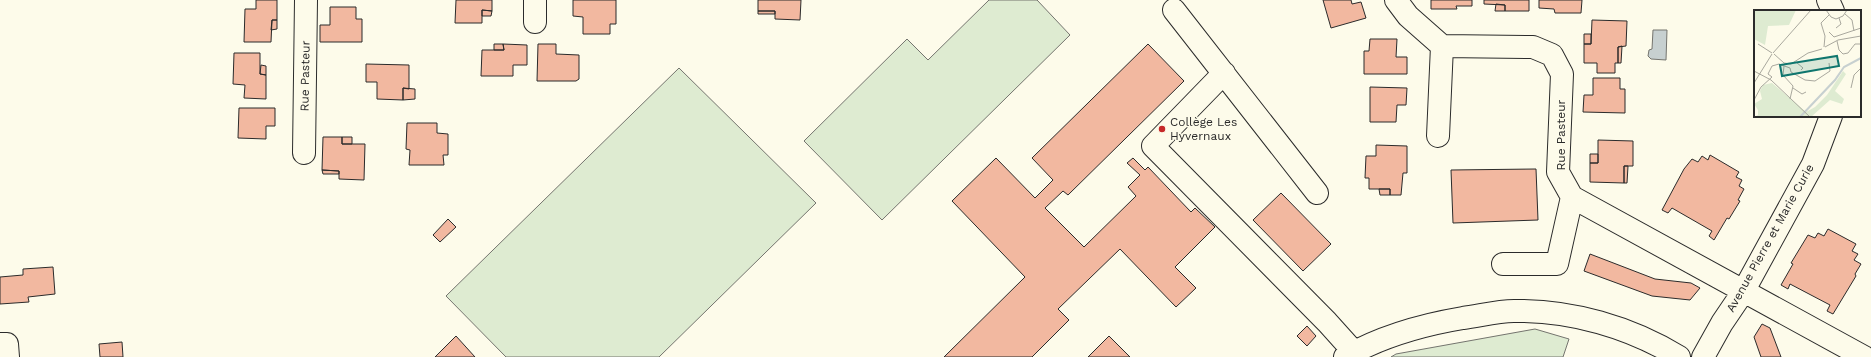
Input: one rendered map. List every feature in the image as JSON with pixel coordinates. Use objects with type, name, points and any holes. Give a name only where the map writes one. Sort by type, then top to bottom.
[{"type":"street","name":"Rue Pasteur","points":[[304,153],[306,0]]},
{"type":"street","points":[[535,22],[536,0]]},
{"type":"street","points":[[1396,0],[1408,16],[1442,46],[1438,136]]},
{"type":"street","points":[[1828,0],[1833,10]]},
{"type":"street","points":[[1174,10],[1317,193]]},
{"type":"street","name":"Rue Pasteur","points":[[1442,46],[1532,47],[1552,55],[1562,74],[1558,172],[1572,197]]},
{"type":"street","points":[[1224,74],[1153,146],[1336,331],[1350,354],[1397,332],[1433,323],[1513,310],[1571,315],[1627,331],[1657,344],[1679,357]]},
{"type":"street","name":"Avenue Pierre et Marie Curie","points":[[1703,357],[1722,323],[1743,292],[1813,164],[1831,117]]},
{"type":"street","points":[[1504,264],[1556,264],[1572,197],[1864,357]]},
{"type":"street","points":[[0,344],[7,344],[8,357]]},
{"type":"green space","points":[[989,0],[1037,0],[1070,35],[882,220],[804,141],[907,39],[928,60]]},
{"type":"green space","points":[[679,68],[816,203],[659,357],[506,357],[446,296]]},
{"type":"green space","points":[[1535,329],[1569,339],[1563,357],[1391,357],[1396,354]]},
{"type":"shaded area","points":[[1653,30],[1667,30],[1666,60],[1651,59],[1648,56],[1649,50],[1652,49]]},
{"type":"building","points":[[256,0],[277,0],[277,20],[272,20],[271,42],[244,42],[245,9],[256,9]]},
{"type":"building","points":[[456,0],[492,0],[492,11],[482,10],[482,23],[455,23]]},
{"type":"building","points":[[573,0],[616,0],[616,24],[610,24],[610,34],[583,34],[583,17],[573,16]]},
{"type":"building","points":[[758,0],[801,0],[800,20],[775,19],[775,11],[758,11]]},
{"type":"building","points":[[1323,0],[1351,0],[1352,4],[1361,2],[1366,18],[1331,28]]},
{"type":"building","points":[[1431,0],[1472,0],[1472,6],[1456,6],[1457,9],[1431,9]]},
{"type":"building","points":[[1484,0],[1529,0],[1529,11],[1505,11],[1505,5],[1484,4]]},
{"type":"building","points":[[1539,0],[1582,0],[1581,13],[1555,13],[1554,9],[1539,8]]},
{"type":"building","points":[[1496,4],[1505,5],[1505,11],[1495,11]]},
{"type":"building","points":[[330,7],[356,7],[356,19],[362,19],[362,42],[320,42],[320,25],[330,25]]},
{"type":"building","points":[[482,10],[492,11],[491,16],[482,16]]},
{"type":"building","points":[[758,11],[775,11],[775,14],[758,14]]},
{"type":"building","points":[[272,20],[277,20],[277,29],[271,30]]},
{"type":"building","points":[[1592,20],[1627,21],[1626,46],[1618,47],[1618,63],[1615,63],[1615,73],[1597,73],[1597,63],[1584,63],[1584,44],[1591,44]]},
{"type":"building","points":[[1584,34],[1591,34],[1591,44],[1584,44]]},
{"type":"building","points":[[1370,39],[1397,39],[1396,57],[1407,57],[1407,74],[1364,74],[1364,51],[1369,51]]},
{"type":"building","points":[[494,44],[503,44],[504,50],[494,50]]},
{"type":"building","points":[[503,44],[527,45],[527,65],[513,65],[513,76],[481,76],[482,50],[504,50]]},
{"type":"building","points":[[538,44],[556,44],[556,54],[579,55],[579,79],[576,81],[537,81]]},
{"type":"building","points":[[1148,44],[1184,81],[1068,195],[1063,191],[1045,208],[1084,247],[1136,196],[1128,187],[1140,175],[1127,163],[1133,158],[1145,170],[1148,167],[1191,212],[1195,208],[1215,227],[1175,267],[1196,288],[1176,307],[1120,249],[1058,309],[1069,320],[1032,357],[944,357],[1025,277],[952,201],[996,158],[1035,198],[1053,180],[1032,158]]},
{"type":"building","points":[[1622,46],[1621,63],[1618,63],[1618,47]]},
{"type":"building","points":[[234,53],[260,53],[260,74],[266,75],[266,99],[244,98],[245,85],[233,84]]},
{"type":"building","points":[[366,64],[409,65],[409,89],[403,88],[403,100],[377,99],[377,82],[366,82]]},
{"type":"building","points":[[261,65],[266,66],[266,75],[260,74]]},
{"type":"building","points":[[1593,78],[1620,78],[1620,89],[1625,89],[1625,113],[1583,112],[1584,95],[1593,95]]},
{"type":"building","points":[[1370,87],[1407,88],[1406,105],[1397,105],[1396,122],[1370,122]]},
{"type":"building","points":[[403,88],[415,89],[415,99],[403,100]]},
{"type":"building","points":[[239,108],[275,108],[275,126],[266,126],[266,139],[238,138]]},
{"type":"building","points":[[407,123],[437,123],[437,133],[448,134],[448,155],[443,155],[444,165],[409,165],[410,150],[406,149]]},
{"type":"building","points":[[323,137],[342,137],[342,144],[365,144],[364,180],[339,179],[339,171],[322,170]]},
{"type":"building","points":[[342,137],[352,137],[352,144],[342,144]]},
{"type":"building","points":[[1598,140],[1633,141],[1633,166],[1624,166],[1624,183],[1590,182],[1590,163],[1598,163]]},
{"type":"building","points":[[1376,145],[1407,146],[1407,173],[1403,173],[1401,195],[1390,195],[1390,189],[1369,189],[1369,178],[1365,178],[1366,156],[1376,156]]},
{"type":"building","points":[[1590,154],[1598,154],[1598,163],[1590,163]]},
{"type":"building","points":[[1710,155],[1739,172],[1736,177],[1742,180],[1739,186],[1744,189],[1738,200],[1740,201],[1729,219],[1727,218],[1714,240],[1709,236],[1712,231],[1672,208],[1668,213],[1662,210],[1684,169],[1692,159],[1698,162],[1702,156],[1708,160]]},
{"type":"building","points":[[1624,166],[1628,166],[1627,183],[1624,183]]},
{"type":"building","points":[[1536,169],[1538,220],[1453,223],[1451,170]]},
{"type":"building","points":[[322,170],[339,171],[339,174],[323,174]]},
{"type":"building","points":[[1379,189],[1390,189],[1390,195],[1380,195]]},
{"type":"building","points":[[1281,193],[1331,244],[1303,271],[1253,220]]},
{"type":"building","points":[[448,219],[456,227],[440,242],[433,235]]},
{"type":"building","points":[[1828,229],[1856,244],[1852,251],[1858,254],[1854,260],[1861,264],[1855,274],[1856,276],[1833,314],[1827,311],[1830,305],[1790,284],[1788,289],[1781,285],[1793,264],[1791,263],[1808,235],[1815,238],[1818,233],[1824,236]]},
{"type":"building","points":[[1590,254],[1655,279],[1691,283],[1700,288],[1690,300],[1652,296],[1584,271]]},
{"type":"building","points":[[53,267],[55,294],[28,297],[29,302],[0,304],[0,277],[23,275],[23,269]]},
{"type":"building","points":[[1762,324],[1770,328],[1781,357],[1761,357],[1754,337]]},
{"type":"building","points":[[1307,326],[1316,336],[1307,346],[1297,336]]},
{"type":"building","points":[[456,336],[475,357],[435,357]]},
{"type":"building","points":[[1109,336],[1130,357],[1088,357]]},
{"type":"building","points":[[122,342],[123,357],[100,357],[99,344]]},
{"type":"place","name":"Collège Les Hyvernaux","points":[[1162,129]]}]
